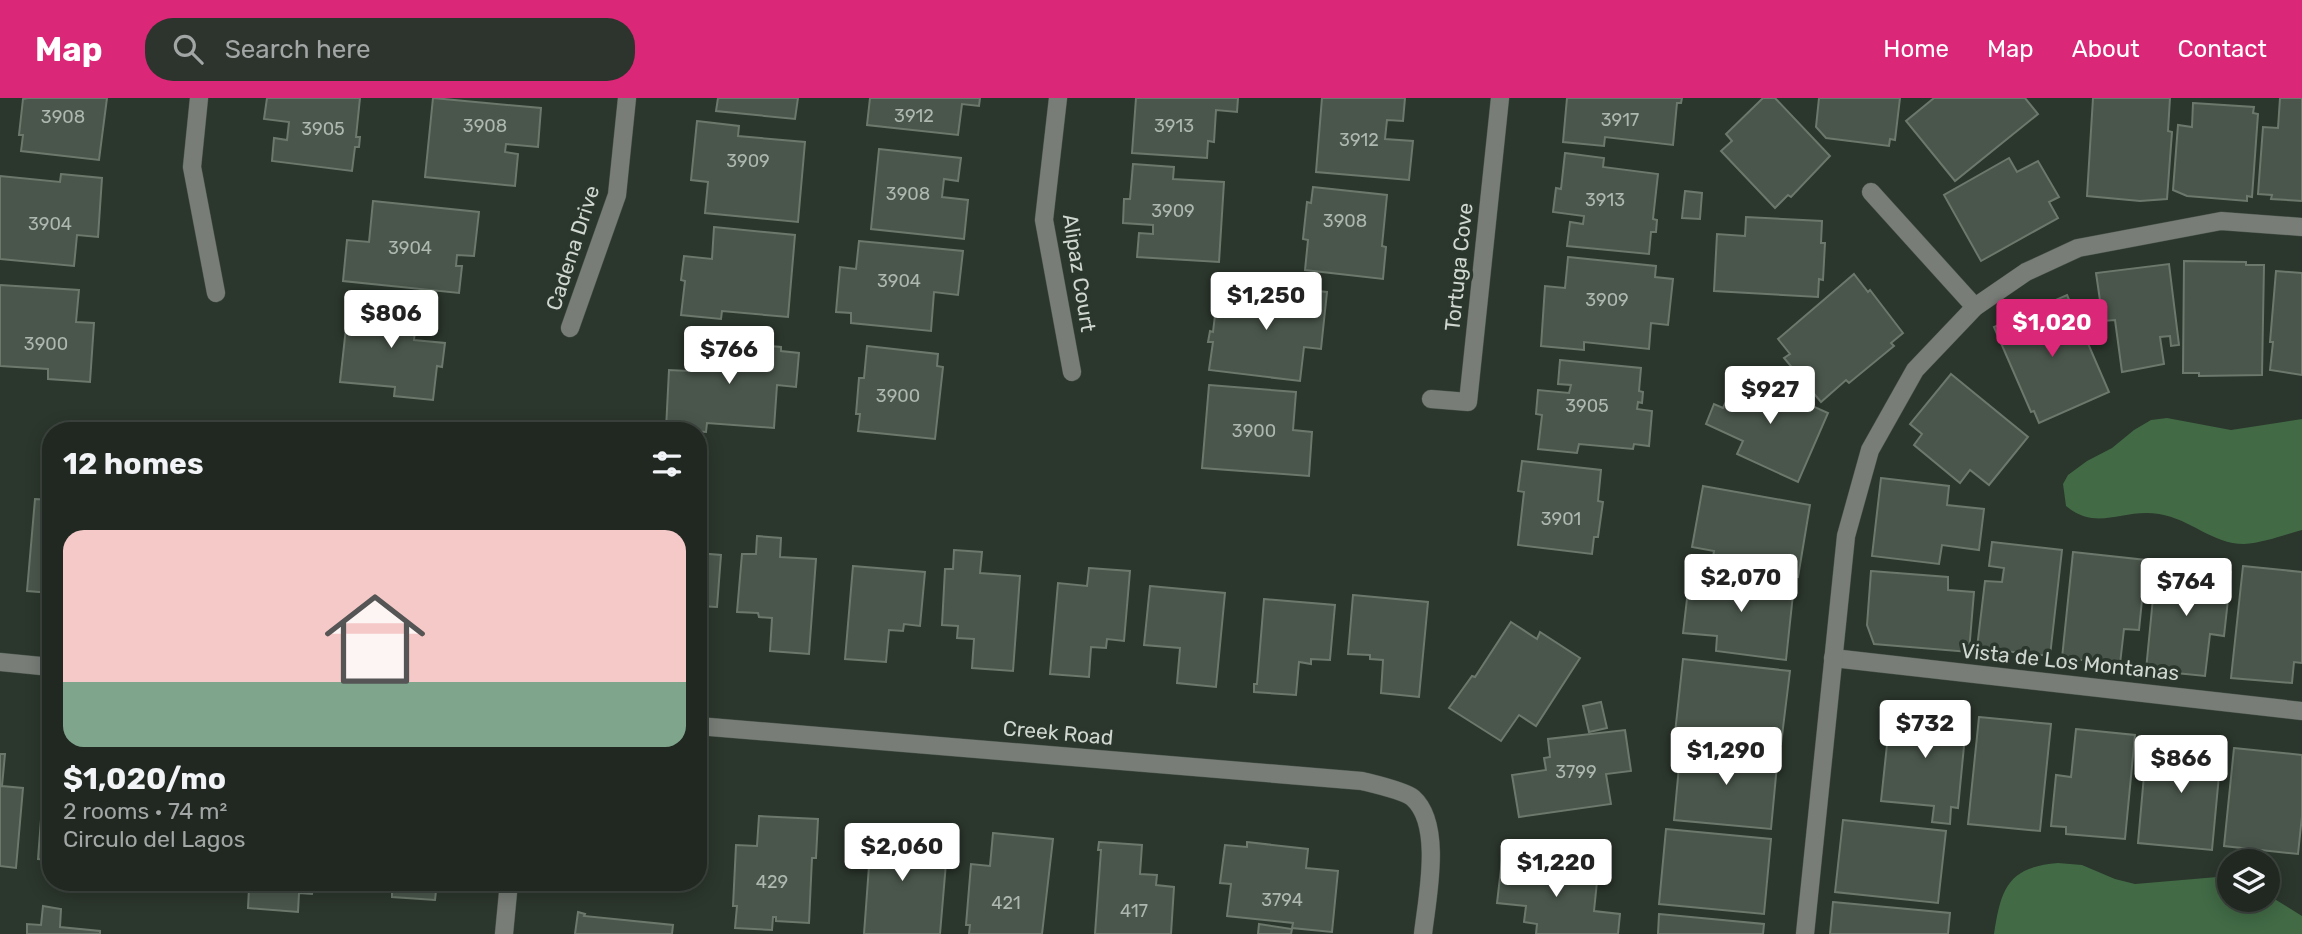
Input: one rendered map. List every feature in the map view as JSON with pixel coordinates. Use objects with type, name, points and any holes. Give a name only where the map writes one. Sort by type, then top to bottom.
[{"type":"street","points":[[199,98],[192,167],[216,293]]},
{"type":"street","name":"Cadena Drive","points":[[570,328],[617,195],[627,98]]},
{"type":"street","name":"Alipaz Court","points":[[1058,98],[1044,220],[1072,372]]},
{"type":"street","name":"Tortuga Cove","points":[[1430,399],[1468,402],[1500,98]]},
{"type":"street","points":[[1871,192],[1975,307]]},
{"type":"street","points":[[1805,934],[1846,536],[1870,450],[1915,370],[1975,307],[2026,272],[2078,248],[2221,221],[2302,227]]},
{"type":"street","name":"Vista de Los Montanas","points":[[1833,658],[2302,711]]},
{"type":"street","points":[[0,662],[42,666]]},
{"type":"street","name":"Creek Road","points":[[707,727],[1362,780],[1413,797],[1427,818],[1431,855],[1423,934]]},
{"type":"street","points":[[504,934],[508,891]]},
{"type":"shaded area","points":[[2167,418],[2231,430],[2302,419],[2302,530],[2259,542],[2232,543],[2159,514],[2100,518],[2077,514],[2066,506],[2063,484],[2068,475],[2151,420]]},
{"type":"shaded area","points":[[2041,865],[2082,865],[2135,884],[2217,877],[2217,912],[2280,912],[2280,902],[2302,916],[2302,934],[1994,934],[2000,904],[2010,883],[2028,869]]},
{"type":"building","points":[[107,98],[99,160],[21,151],[23,135],[19,135],[23,99]]},
{"type":"building","points":[[267,98],[360,98],[356,137],[360,137],[359,147],[355,147],[352,171],[272,161],[274,138],[287,140],[289,122],[264,119]]},
{"type":"building","points":[[433,98],[541,108],[538,147],[506,144],[505,152],[518,154],[515,186],[425,177]]},
{"type":"building","points":[[718,98],[798,98],[795,119],[716,111]]},
{"type":"building","points":[[870,98],[980,98],[979,106],[962,104],[958,135],[867,125]]},
{"type":"building","points":[[1136,98],[1238,98],[1237,112],[1216,110],[1214,142],[1208,141],[1207,158],[1132,153]]},
{"type":"building","points":[[1322,98],[1405,98],[1403,121],[1387,120],[1385,139],[1413,141],[1409,180],[1316,172]]},
{"type":"building","points":[[1567,98],[1682,98],[1681,103],[1677,103],[1673,145],[1605,137],[1604,146],[1563,142]]},
{"type":"building","points":[[1763,98],[1775,98],[1830,156],[1791,197],[1788,195],[1775,208],[1721,151],[1732,141],[1726,134]]},
{"type":"building","points":[[1819,98],[1900,98],[1895,140],[1890,139],[1889,146],[1826,138],[1816,127]]},
{"type":"building","points":[[1934,98],[2025,98],[2038,114],[1955,181],[1906,121]]},
{"type":"building","points":[[2093,98],[2170,98],[2168,131],[2172,132],[2167,199],[2140,201],[2087,196]]},
{"type":"building","points":[[2280,98],[2302,98],[2302,201],[2271,199],[2272,195],[2258,194],[2263,127],[2278,128]]},
{"type":"building","points":[[2193,103],[2254,107],[2253,113],[2258,114],[2252,197],[2247,196],[2247,201],[2187,196],[2173,190],[2178,125],[2192,127]]},
{"type":"building","points":[[697,121],[739,126],[738,136],[805,142],[798,222],[705,213],[708,182],[691,180]]},
{"type":"building","points":[[879,149],[961,158],[958,181],[944,179],[942,197],[968,200],[964,239],[871,229]]},
{"type":"building","points":[[1565,153],[1604,158],[1603,167],[1658,174],[1653,219],[1657,220],[1656,232],[1651,232],[1649,254],[1567,246],[1570,222],[1583,224],[1584,216],[1553,212],[1556,188],[1561,189]]},
{"type":"building","points":[[2009,158],[2017,172],[2038,161],[2059,197],[2049,202],[2058,218],[1981,261],[1944,195]]},
{"type":"building","points":[[1133,164],[1174,167],[1173,179],[1224,182],[1219,262],[1137,257],[1139,233],[1153,234],[1153,225],[1123,223],[1124,199],[1130,199]]},
{"type":"building","points":[[61,174],[102,178],[98,237],[77,235],[74,266],[0,259],[0,176],[60,182]]},
{"type":"building","points":[[1313,187],[1387,195],[1382,246],[1386,247],[1383,279],[1305,270],[1308,240],[1303,239],[1307,202],[1311,203]]},
{"type":"building","points":[[1685,191],[1702,193],[1700,219],[1682,218]]},
{"type":"building","points":[[373,201],[479,212],[474,256],[457,255],[456,266],[462,266],[459,293],[343,281],[347,240],[369,242]]},
{"type":"building","points":[[1746,217],[1822,221],[1821,243],[1825,243],[1823,280],[1819,279],[1818,297],[1714,291],[1717,234],[1745,236]]},
{"type":"building","points":[[714,227],[795,235],[788,317],[722,311],[721,319],[681,315],[685,281],[681,280],[684,256],[712,259]]},
{"type":"building","points":[[859,241],[963,251],[958,295],[934,292],[931,331],[851,323],[851,313],[836,312],[840,267],[856,269]]},
{"type":"building","points":[[1568,257],[1656,266],[1655,277],[1673,279],[1668,325],[1651,323],[1649,349],[1584,342],[1584,350],[1541,346],[1545,286],[1565,288]]},
{"type":"building","points":[[2184,261],[2264,265],[2262,375],[2199,376],[2199,373],[2183,373]]},
{"type":"building","points":[[2169,264],[2179,345],[2171,346],[2170,336],[2160,337],[2164,364],[2122,372],[2115,320],[2103,321],[2096,273]]},
{"type":"building","points":[[2276,271],[2302,273],[2302,375],[2270,370]]},
{"type":"building","points":[[1854,274],[1903,333],[1891,343],[1894,346],[1849,383],[1846,380],[1821,402],[1784,358],[1790,354],[1778,339]]},
{"type":"building","points":[[0,285],[79,290],[76,322],[94,323],[90,382],[48,379],[48,369],[0,366]]},
{"type":"building","points":[[1286,288],[1327,292],[1321,349],[1304,347],[1300,381],[1209,370],[1213,342],[1208,342],[1210,331],[1213,332],[1218,290],[1285,297]]},
{"type":"building","points":[[2067,295],[2109,392],[2039,423],[2034,411],[2031,412],[1994,327]]},
{"type":"building","points":[[349,301],[430,309],[427,332],[415,331],[414,340],[445,343],[442,367],[437,366],[433,400],[394,396],[395,387],[340,382]]},
{"type":"building","points":[[690,339],[781,347],[781,351],[799,353],[796,387],[777,385],[774,428],[707,422],[666,422],[669,370],[688,371]]},
{"type":"building","points":[[867,346],[938,354],[937,366],[943,367],[935,439],[858,431],[860,414],[856,414],[859,378],[864,378]]},
{"type":"building","points":[[1560,360],[1641,368],[1639,391],[1643,392],[1642,403],[1638,402],[1637,409],[1652,411],[1649,446],[1634,444],[1633,449],[1579,444],[1577,453],[1538,449],[1542,415],[1536,414],[1538,390],[1569,393],[1571,385],[1558,384]]},
{"type":"building","points":[[1739,373],[1828,413],[1798,482],[1737,454],[1743,441],[1706,424],[1714,404],[1723,408]]},
{"type":"building","points":[[1951,374],[2028,437],[1989,485],[1970,470],[1960,483],[1914,445],[1922,434],[1910,424]]},
{"type":"building","points":[[1209,385],[1296,392],[1293,430],[1312,432],[1309,476],[1202,468]]},
{"type":"building","points":[[1522,461],[1601,470],[1598,501],[1603,502],[1598,537],[1594,537],[1592,554],[1518,545],[1524,492],[1518,491]]},
{"type":"building","points":[[1881,478],[1949,486],[1947,505],[1984,509],[1979,550],[1942,545],[1939,564],[1872,556]]},
{"type":"building","points":[[1703,486],[1810,505],[1798,577],[1712,563],[1714,551],[1692,547]]},
{"type":"building","points":[[35,499],[42,499],[42,592],[27,591]]},
{"type":"building","points":[[757,536],[781,538],[780,557],[816,559],[809,654],[770,651],[772,618],[759,617],[758,613],[737,612],[742,554],[756,554]]},
{"type":"building","points":[[1992,542],[2062,550],[2050,656],[1977,648],[1985,581],[2002,582],[2004,568],[1989,566]]},
{"type":"building","points":[[954,550],[982,552],[980,573],[1020,576],[1013,671],[972,668],[974,639],[957,638],[958,626],[942,625],[945,569],[953,569]]},
{"type":"building","points":[[2073,552],[2146,560],[2139,630],[2124,629],[2120,664],[2062,658]]},
{"type":"building","points":[[707,554],[721,555],[717,607],[707,606]]},
{"type":"building","points":[[853,566],[925,572],[920,626],[904,624],[903,631],[889,630],[886,662],[845,659]]},
{"type":"building","points":[[2175,566],[2231,572],[2224,636],[2210,634],[2205,676],[2146,670],[2156,567],[2174,569]]},
{"type":"building","points":[[2243,566],[2302,572],[2302,663],[2294,662],[2292,683],[2231,678]]},
{"type":"building","points":[[1089,568],[1130,571],[1124,641],[1107,639],[1106,648],[1091,647],[1089,677],[1050,674],[1058,583],[1087,586]]},
{"type":"building","points":[[1871,571],[1948,577],[1948,590],[1974,592],[1969,652],[1874,644],[1867,625]]},
{"type":"building","points":[[1690,573],[1794,585],[1786,660],[1716,651],[1717,636],[1683,633]]},
{"type":"building","points":[[1150,586],[1225,593],[1216,687],[1177,683],[1180,648],[1144,645]]},
{"type":"building","points":[[1353,595],[1428,602],[1419,697],[1381,693],[1383,660],[1370,659],[1370,655],[1348,654]]},
{"type":"building","points":[[1264,599],[1335,605],[1330,660],[1311,659],[1311,664],[1299,662],[1296,695],[1254,692],[1254,684],[1257,684]]},
{"type":"building","points":[[1511,622],[1537,639],[1540,632],[1580,658],[1536,726],[1519,715],[1501,741],[1449,708],[1472,676],[1475,677]]},
{"type":"building","points":[[1683,659],[1790,671],[1781,744],[1726,741],[1675,733]]},
{"type":"building","points":[[1601,702],[1607,728],[1589,732],[1583,706]]},
{"type":"building","points":[[1891,707],[1967,715],[1958,808],[1951,807],[1950,824],[1932,822],[1934,806],[1881,801]]},
{"type":"building","points":[[1979,717],[2051,724],[2040,831],[1968,824]]},
{"type":"building","points":[[2076,729],[2135,735],[2125,839],[2066,834],[2066,827],[2051,826],[2056,775],[2071,777]]},
{"type":"building","points":[[1625,730],[1631,771],[1606,774],[1611,804],[1519,817],[1512,775],[1546,770],[1544,758],[1550,757],[1548,739]]},
{"type":"building","points":[[2163,738],[2222,743],[2212,850],[2138,843],[2145,764],[2160,766]]},
{"type":"building","points":[[1681,745],[1778,754],[1771,829],[1674,820]]},
{"type":"building","points":[[2234,748],[2302,755],[2302,816],[2298,854],[2280,852],[2280,849],[2224,846]]},
{"type":"building","points":[[0,754],[5,754],[2,786],[23,788],[16,868],[0,866]]},
{"type":"building","points":[[42,806],[42,859],[38,859]]},
{"type":"building","points":[[759,816],[818,819],[816,858],[812,858],[809,923],[776,921],[776,917],[773,917],[772,930],[735,928],[737,906],[733,906],[736,845],[757,846]]},
{"type":"building","points":[[1843,820],[1946,831],[1938,903],[1835,892]]},
{"type":"building","points":[[864,825],[928,829],[925,862],[946,863],[940,934],[864,934],[869,866],[864,865]]},
{"type":"building","points":[[1666,829],[1771,839],[1764,914],[1659,904]]},
{"type":"building","points":[[993,833],[1053,839],[1042,934],[969,934],[970,925],[966,925],[971,864],[990,866]]},
{"type":"building","points":[[1099,842],[1142,845],[1140,874],[1157,875],[1156,885],[1174,887],[1171,934],[1095,934],[1101,850],[1098,850]]},
{"type":"building","points":[[1247,842],[1308,849],[1306,868],[1338,871],[1332,932],[1292,928],[1293,923],[1227,916],[1231,884],[1220,883],[1225,845],[1247,847]]},
{"type":"building","points":[[1502,860],[1508,863],[1598,872],[1594,911],[1620,914],[1618,934],[1536,934],[1537,924],[1524,922],[1526,906],[1497,903]]},
{"type":"building","points":[[249,891],[312,891],[312,894],[299,893],[298,912],[248,908]]},
{"type":"building","points":[[392,891],[436,891],[435,900],[392,897]]},
{"type":"building","points":[[1833,902],[1950,913],[1948,934],[1830,934]]},
{"type":"building","points":[[43,906],[61,909],[60,927],[100,931],[100,934],[27,934],[27,924],[41,925]]},
{"type":"building","points":[[578,912],[585,914],[584,916],[673,925],[672,934],[575,934]]},
{"type":"building","points":[[1659,914],[1764,924],[1763,934],[1658,934]]},
{"type":"building","points":[[1259,924],[1292,929],[1291,934],[1258,934]]}]
